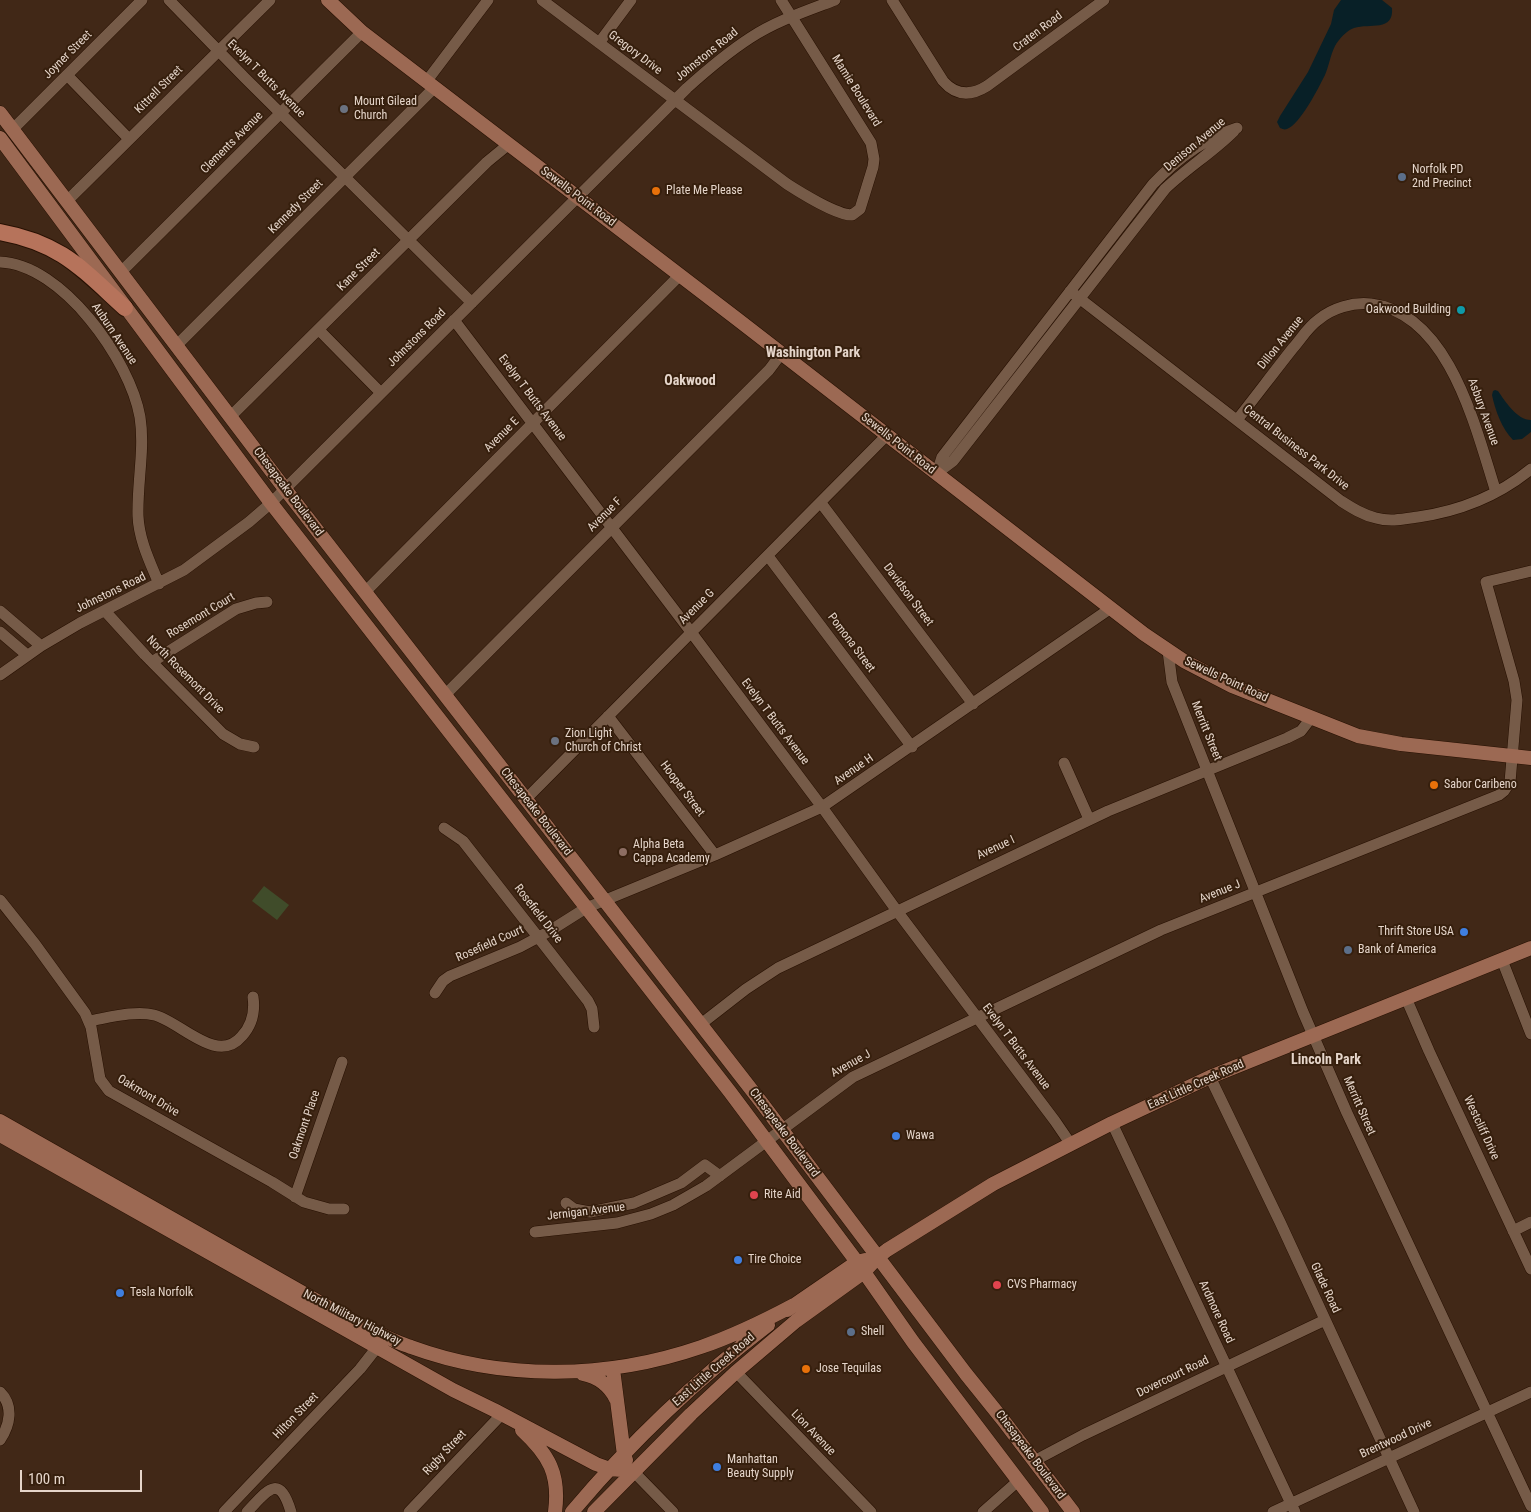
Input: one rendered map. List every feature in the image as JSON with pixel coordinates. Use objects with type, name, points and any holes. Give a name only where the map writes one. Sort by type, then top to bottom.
[{"type":"highway","points":[[0,232],[33,240],[66,256],[125,308]]},
{"type":"main road","name":"Sewells Point Road","points":[[328,0],[362,32],[430,85],[1168,651],[1232,686],[1358,736],[1376,740],[1531,758]]},
{"type":"main road","name":"Chesapeake Boulevard","points":[[0,113],[285,489],[701,1024],[1073,1512]]},
{"type":"main road","name":"Chesapeake Boulevard","points":[[0,138],[271,503],[767,1142],[861,1267],[913,1342],[1042,1512]]},
{"type":"main road","name":"East Little Creek Road","points":[[572,1512],[610,1469],[698,1382],[794,1304],[861,1267],[967,1199],[1070,1143],[1210,1077],[1531,948]]},
{"type":"main road","name":"North Military Highway","points":[[0,1121],[341,1314],[385,1336],[434,1355],[470,1363],[529,1371],[569,1372],[613,1369],[643,1364],[701,1347],[744,1330],[794,1304]]},
{"type":"main road","name":"North Military Highway","points":[[0,1135],[453,1390],[576,1454],[610,1469],[633,1471]]},
{"type":"main road","name":"East Little Creek Road","points":[[594,1512],[633,1471],[736,1372],[861,1267]]},
{"type":"main road","points":[[613,1369],[624,1455],[633,1471]]},
{"type":"main road","points":[[569,1372],[584,1374],[600,1380],[612,1392],[617,1402]]},
{"type":"main road","points":[[502,1414],[531,1439],[548,1460],[555,1479],[555,1512]]},
{"type":"street","name":"Joyner Street","points":[[13,129],[142,0]]},
{"type":"street","name":"Evelyn T Butts Avenue","points":[[169,0],[472,303]]},
{"type":"street","name":"Kittrell Street","points":[[67,201],[270,0]]},
{"type":"street","name":"Kennedy Street","points":[[176,346],[346,177],[430,85],[488,0]]},
{"type":"street","name":"Gregory Drive","points":[[542,0],[784,182]]},
{"type":"street","points":[[599,43],[631,0]]},
{"type":"street","name":"Mamie Boulevard","points":[[781,0],[869,137],[874,159],[860,209],[852,214],[845,214],[806,196],[784,182]]},
{"type":"street","name":"Johnstons Road","points":[[0,675],[41,646],[105,610],[159,584],[198,561],[249,522],[271,503],[579,198],[675,100],[711,67],[751,37],[792,17],[834,0]]},
{"type":"street","name":"Craten Road","points":[[892,0],[949,87],[962,94],[979,91],[987,86],[1104,0]]},
{"type":"street","name":"Clements Avenue","points":[[121,272],[362,32]]},
{"type":"street","points":[[67,75],[129,139]]},
{"type":"street","name":"Denison Avenue","points":[[936,473],[942,457],[1074,295],[1165,189],[1178,176],[1237,128],[1214,136],[1201,144],[1160,177],[1074,295]]},
{"type":"street","name":"Kane Street","points":[[230,417],[487,162],[509,144]]},
{"type":"street","name":"Auburn Avenue","points":[[0,262],[18,265],[37,272],[65,293],[95,326],[122,368],[136,402],[140,418],[138,517],[140,531],[147,556],[159,584]]},
{"type":"street","name":"Avenue E","points":[[365,592],[680,275]]},
{"type":"street","name":"Central Business Park Drive","points":[[1074,295],[1341,501],[1363,514],[1374,518],[1396,520],[1433,515],[1458,509],[1496,492],[1531,469]]},
{"type":"street","name":"Dillon Avenue","points":[[1237,420],[1295,346],[1319,319],[1342,307],[1355,304],[1367,303],[1390,308]]},
{"type":"street","name":"Asbury Avenue","points":[[1390,308],[1405,316],[1421,329],[1436,346],[1455,375],[1463,392],[1496,492]]},
{"type":"street","name":"Evelyn T Butts Avenue","points":[[454,320],[822,807],[976,1018],[1056,1121],[1070,1143]]},
{"type":"street","points":[[319,330],[381,393]]},
{"type":"street","name":"Avenue F","points":[[445,695],[769,370],[778,358],[778,351]]},
{"type":"street","name":"Avenue G","points":[[526,799],[887,435]]},
{"type":"street","name":"Davidson Street","points":[[821,503],[974,704]]},
{"type":"street","name":"Pomona Street","points":[[768,556],[912,747]]},
{"type":"street","name":"Avenue J","points":[[767,1142],[853,1077],[1161,930],[1499,795],[1510,782],[1517,700],[1486,582],[1531,571]]},
{"type":"street","name":"Rosemont Court","points":[[152,662],[236,609],[267,602]]},
{"type":"street","name":"Avenue H","points":[[586,908],[715,855],[822,807],[912,747],[1111,608]]},
{"type":"street","name":"North Rosemont Drive","points":[[105,610],[152,662],[223,734],[240,744],[254,747]]},
{"type":"street","points":[[0,611],[41,646]]},
{"type":"street","points":[[0,632],[27,655]]},
{"type":"street","name":"Merritt Street","points":[[1168,651],[1172,682],[1313,1035],[1347,1113],[1531,1506]]},
{"type":"street","name":"Hooper Street","points":[[608,716],[715,855]]},
{"type":"street","name":"Avenue I","points":[[701,1024],[778,968],[1090,819],[1301,731],[1311,718]]},
{"type":"street","points":[[1064,763],[1090,819]]},
{"type":"street","name":"Rosefield Drive","points":[[444,828],[463,841],[588,1001],[592,1009],[594,1027]]},
{"type":"street","name":"Oakmont Drive","points":[[0,900],[40,951],[89,1021],[100,1079],[109,1090],[272,1182],[295,1197],[315,1207],[329,1210],[344,1209]]},
{"type":"street","name":"Rosefield Court","points":[[435,993],[450,976],[520,947],[586,908]]},
{"type":"street","points":[[1502,960],[1531,1034]]},
{"type":"street","points":[[89,1021],[152,1014],[163,1017],[212,1046],[227,1046],[239,1040],[250,1024],[253,1015],[253,997]]},
{"type":"street","name":"Westcliff Drive","points":[[1406,998],[1531,1269]]},
{"type":"street","name":"Oakmont Place","points":[[295,1197],[342,1062]]},
{"type":"street","name":"Glade Road","points":[[1210,1077],[1414,1512]]},
{"type":"street","name":"Ardmore Road","points":[[1112,1123],[1293,1508]]},
{"type":"street","name":"Jernigan Avenue","points":[[535,1232],[598,1226],[637,1218],[679,1201],[720,1176],[767,1142]]},
{"type":"street","name":"Jernigan Avenue","points":[[566,1203],[574,1209],[590,1212],[627,1205],[681,1183],[705,1165],[720,1176]]},
{"type":"street","points":[[1513,1231],[1531,1222]]},
{"type":"street","name":"Dovercourt Road","points":[[1034,1461],[1066,1443],[1325,1320]]},
{"type":"street","name":"Hilton Street","points":[[224,1512],[354,1375],[385,1336]]},
{"type":"street","name":"Lion Avenue","points":[[736,1372],[871,1512]]},
{"type":"street","points":[[0,1392],[7,1402],[9,1417],[0,1440]]},
{"type":"street","name":"Brentwood Drive","points":[[1274,1512],[1293,1508],[1389,1458],[1531,1392]]},
{"type":"street","name":"Rigby Street","points":[[409,1512],[502,1414]]},
{"type":"street","points":[[633,1471],[673,1512]]},
{"type":"street","points":[[983,1512],[1018,1481]]},
{"type":"street","points":[[247,1512],[267,1491],[272,1489],[282,1491],[286,1496],[291,1512]]},
{"type":"green space","points":[[264,886],[289,905],[277,920],[252,901]]},
{"type":"water","points":[[1341,0],[1382,0],[1392,8],[1392,16],[1385,24],[1354,28],[1343,36],[1335,46],[1325,75],[1314,96],[1298,121],[1286,129],[1280,128],[1277,122],[1308,72],[1331,24],[1334,10]]},
{"type":"water","points":[[1495,390],[1498,391],[1516,413],[1521,417],[1531,420],[1531,432],[1522,439],[1513,440],[1502,425],[1492,395]]},
{"type":"place","name":"Mount Gilead Church","points":[[344,109]]},
{"type":"place","name":"Norfolk PD 2nd Precinct","points":[[1402,177]]},
{"type":"place","name":"Plate Me Please","points":[[656,191]]},
{"type":"place","name":"Oakwood Building","points":[[1461,310]]},
{"type":"place","name":"Zion Light Church of Christ","points":[[555,741]]},
{"type":"place","name":"Sabor Caribeno","points":[[1434,785]]},
{"type":"place","name":"Alpha Beta Cappa Academy","points":[[623,852]]},
{"type":"place","name":"Thrift Store USA","points":[[1464,932]]},
{"type":"place","name":"Bank of America","points":[[1348,950]]},
{"type":"place","name":"Wawa","points":[[896,1136]]},
{"type":"place","name":"Rite Aid","points":[[754,1195]]},
{"type":"place","name":"Tire Choice","points":[[738,1260]]},
{"type":"place","name":"CVS Pharmacy","points":[[997,1285]]},
{"type":"place","name":"Tesla Norfolk","points":[[120,1293]]},
{"type":"place","name":"Shell","points":[[851,1332]]},
{"type":"place","name":"Jose Tequilas","points":[[806,1369]]},
{"type":"place","name":"Manhattan Beauty Supply","points":[[717,1467]]},
{"type":"district","name":"Washington Park","points":[[813,353]]},
{"type":"district","name":"Oakwood","points":[[690,381]]},
{"type":"district","name":"Lincoln Park","points":[[1326,1060]]}]
